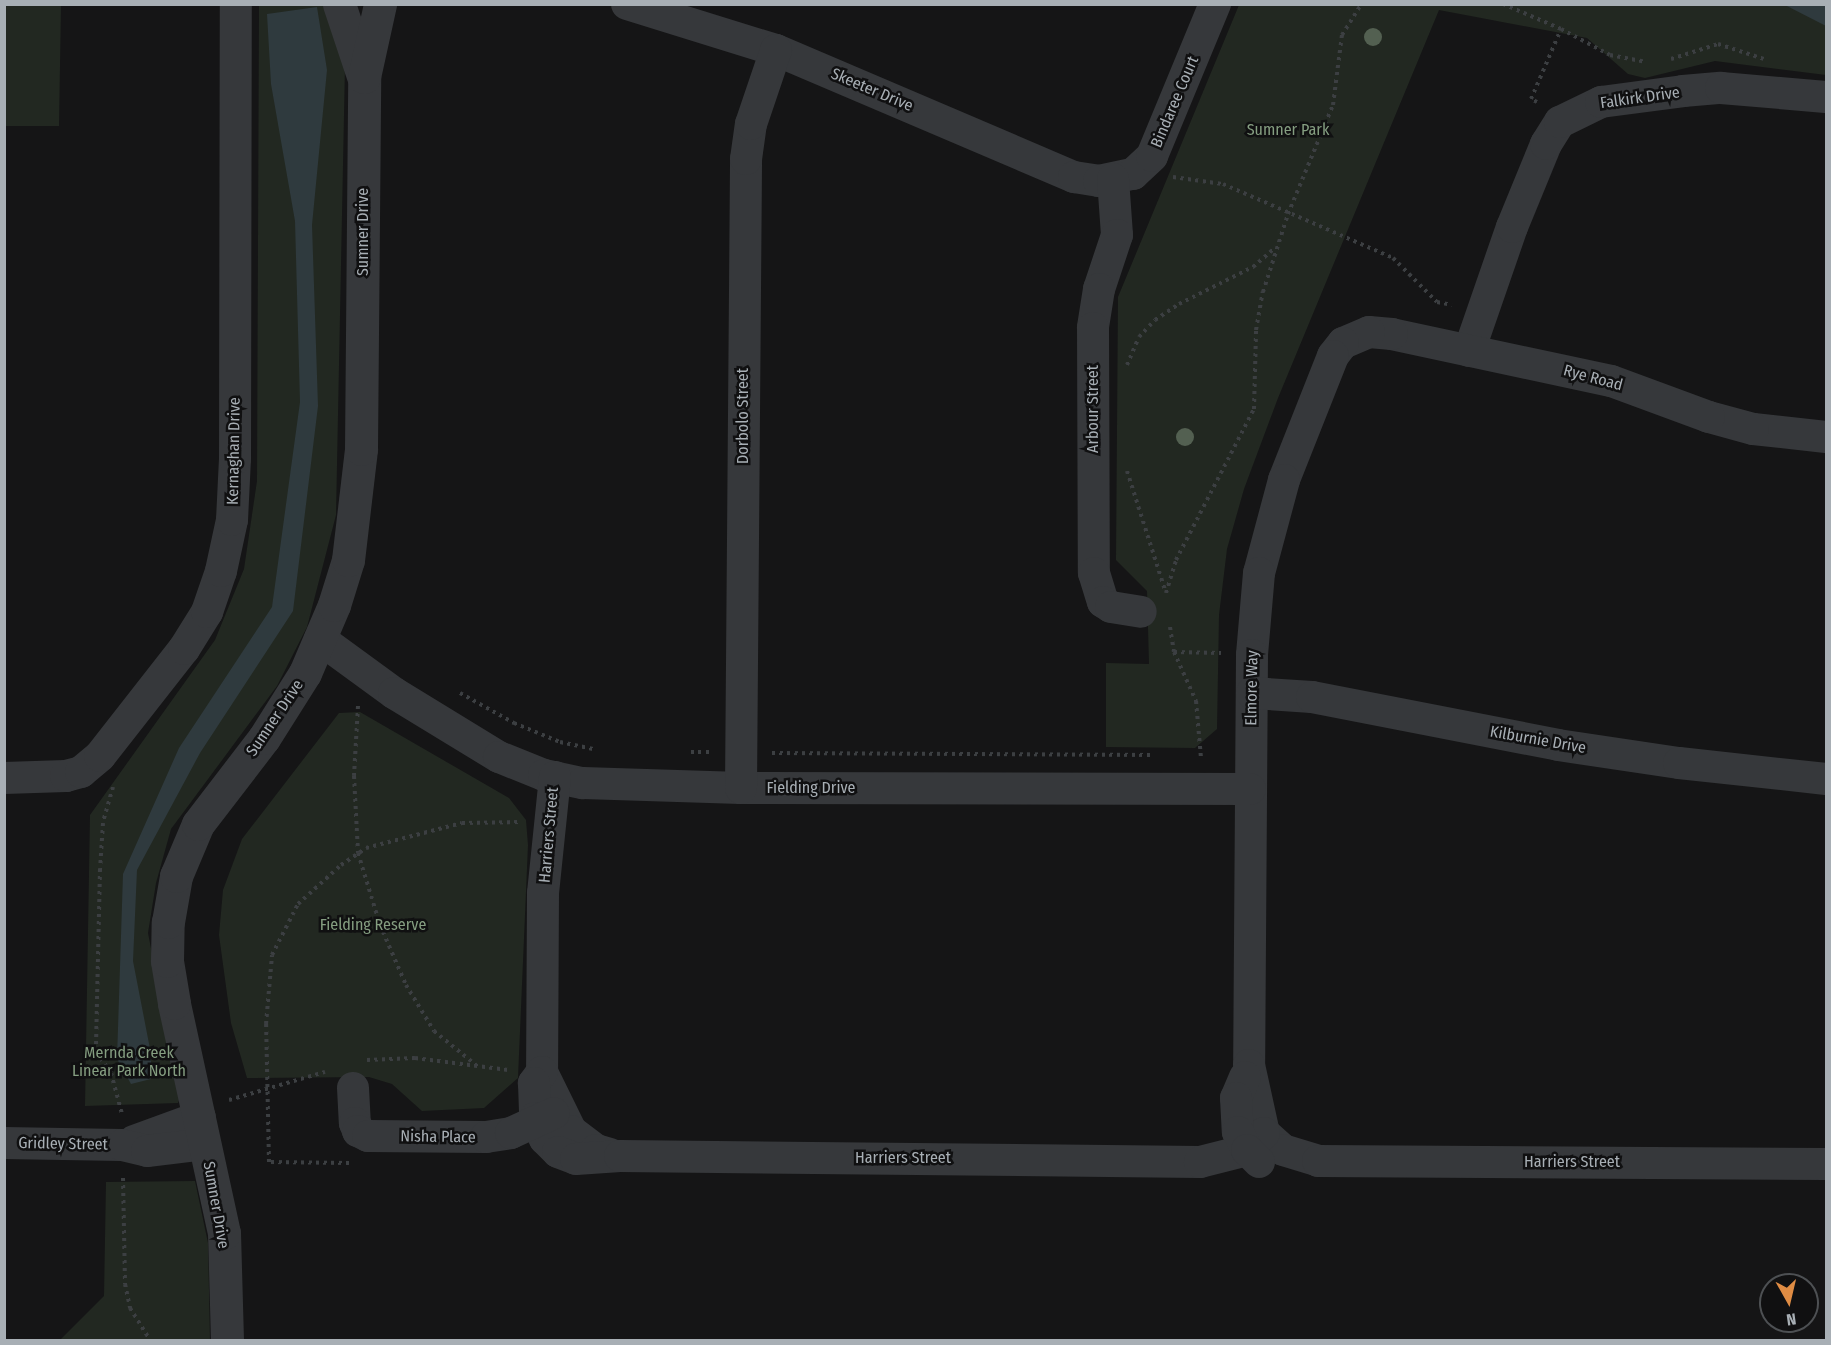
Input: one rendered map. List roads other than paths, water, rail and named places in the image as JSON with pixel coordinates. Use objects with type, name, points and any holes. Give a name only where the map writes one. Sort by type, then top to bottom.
[{"type":"street","name":"Kernaghan Drive","points":[[4,778],[66,776],[81,772],[100,756],[184,649],[207,612],[221,571],[232,520],[235,459],[236,4]]},
{"type":"street","name":"Sumner Drive","points":[[339,4],[363,77]]},
{"type":"street","name":"Sumner Drive","points":[[227,1341],[224,1233],[167,961],[168,922],[176,876],[198,824],[264,738],[316,648],[348,560],[358,496],[363,77],[381,4]]},
{"type":"street","name":"Skeeter Drive","points":[[627,4],[776,50],[1074,177],[1098,181],[1113,179]]},
{"type":"street","name":"Bindaree Court","points":[[1113,179],[1133,174],[1152,156],[1215,4]]},
{"type":"street","name":"Dorbolo Street","points":[[741,788],[746,159],[751,124],[776,50]]},
{"type":"street","name":"Falkirk Drive","points":[[1469,351],[1546,144],[1560,122],[1580,109],[1600,102],[1721,88],[1827,97]]},
{"type":"street","name":"Arbour Street","points":[[1113,179],[1117,235],[1099,289],[1094,328],[1094,573],[1103,602],[1111,607],[1159,610]]},
{"type":"street","name":"Rye Road","points":[[1355,335],[1378,331],[1611,381],[1708,417],[1753,429],[1827,437]]},
{"type":"street","name":"Elmore Way","points":[[1250,1138],[1252,655],[1259,573],[1284,480],[1333,356],[1355,335]]},
{"type":"street","name":"Fielding Drive","points":[[316,648],[499,757],[555,777],[590,784],[741,788],[1250,789]]},
{"type":"street","name":"Kilburnie Drive","points":[[1252,693],[1312,697],[1558,745],[1679,763],[1827,779]]},
{"type":"street","name":"Harriers Street","points":[[555,777],[548,823],[542,1072],[534,1083],[547,1115],[545,1139],[558,1152],[576,1159],[620,1156],[1219,1160],[1250,1138],[1318,1161],[1827,1164]]},
{"type":"street","name":"Nisha Place","points":[[353,1088],[355,1123],[358,1131],[368,1136],[486,1137],[511,1133],[547,1115]]},
{"type":"street","name":"Gridley Street","points":[[4,1143],[122,1145],[202,1130]]},
{"type":"park label","name":"Sumner Park","points":[[1288,130]]},
{"type":"park label","name":"Fielding Reserve","points":[[373,925]]},
{"type":"park label","name":"Mernda Creek Linear Park North","points":[[129,1062]]}]
